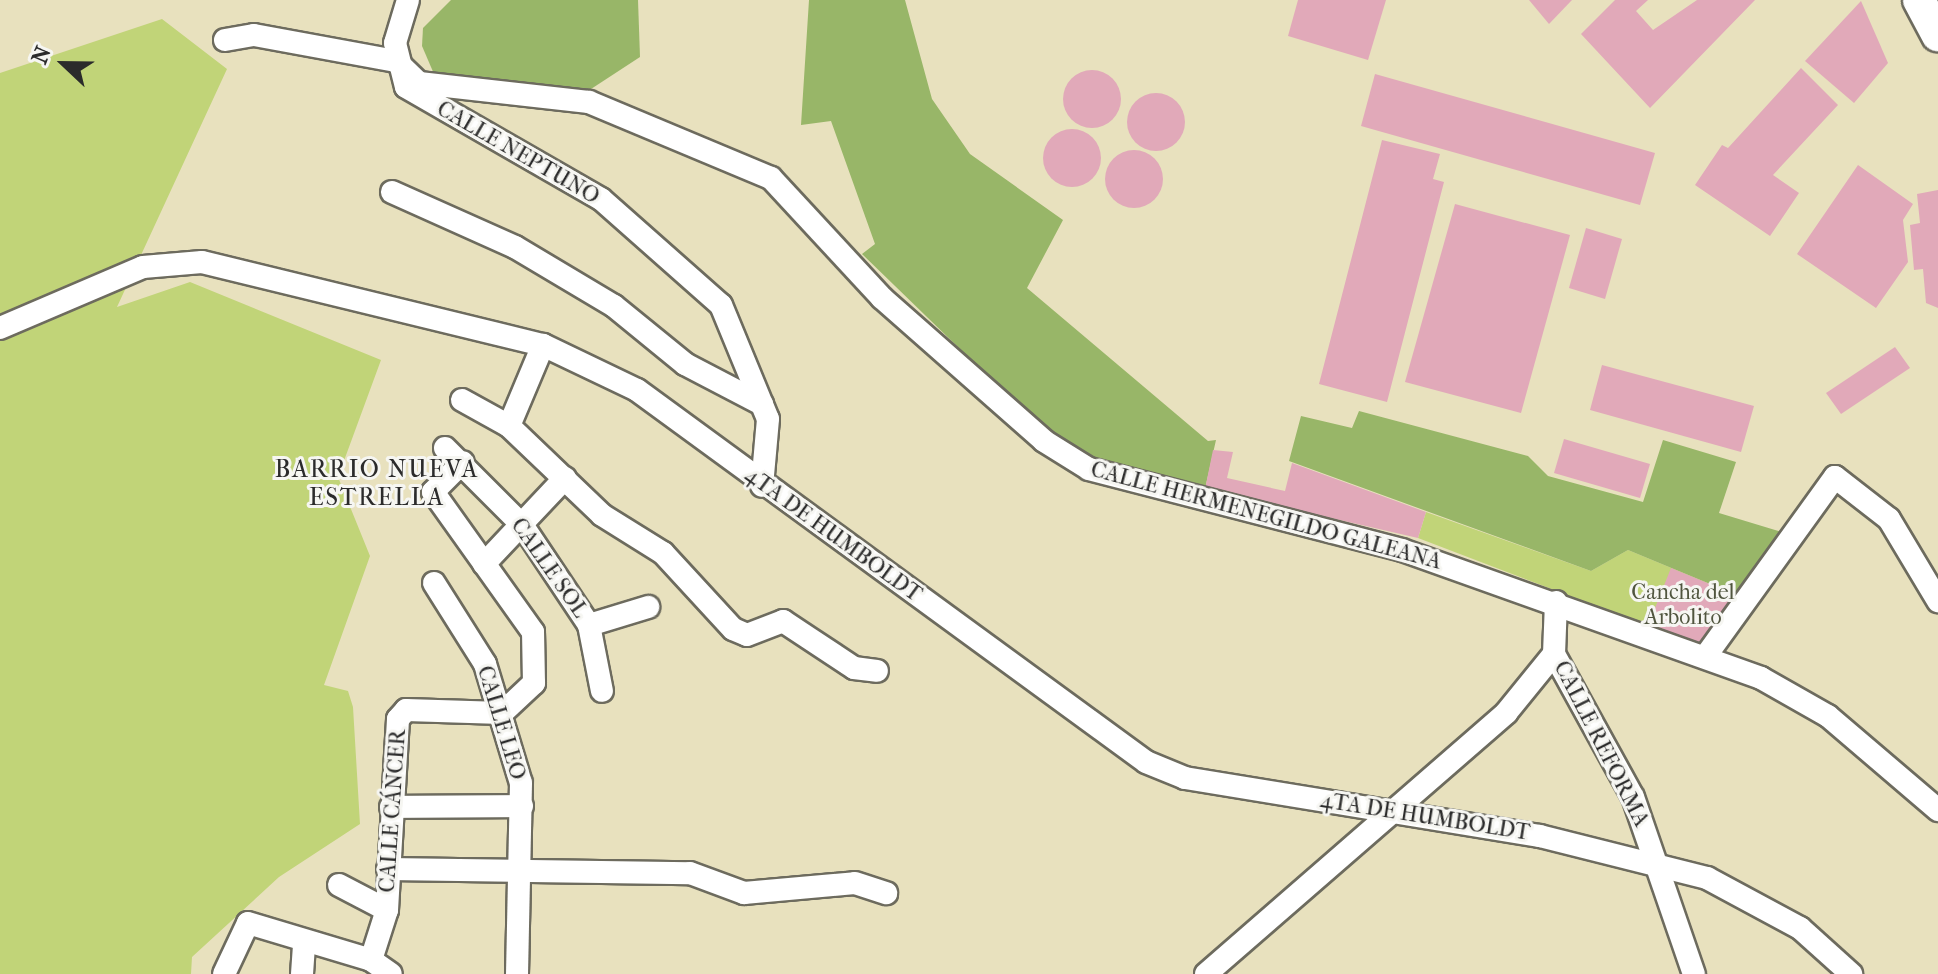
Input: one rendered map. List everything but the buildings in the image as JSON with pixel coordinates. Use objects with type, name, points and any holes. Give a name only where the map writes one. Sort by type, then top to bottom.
[{"type":"street","points":[[225,40],[254,35],[396,61],[408,0]]},
{"type":"street","name":"CALLE NEPTUNO","points":[[396,61],[406,87],[601,199],[721,305],[762,404],[770,453],[762,486]]},
{"type":"street","name":"CALLE HERMENEGILDO GALEANA","points":[[396,61],[419,83],[589,102],[771,178],[882,298],[1044,441],[1089,469],[1402,550],[1705,657],[1828,716],[1938,810]]},
{"type":"street","points":[[392,192],[515,247],[614,306],[685,364],[762,404]]},
{"type":"street","name":"4TA DE HUMBOLDT","points":[[0,328],[143,267],[202,262],[543,345],[637,390],[762,486],[1146,762],[1185,778],[1540,836],[1661,870],[1707,878],[1762,904],[1851,974]]},
{"type":"street","points":[[509,426],[543,345]]},
{"type":"street","points":[[462,400],[509,426],[602,515],[663,553],[733,629],[747,635],[783,621],[854,668],[877,671]]},
{"type":"street","name":"CALLE SOL","points":[[484,564],[433,492],[454,455],[523,526],[589,625],[602,691]]},
{"type":"street","points":[[1705,657],[1835,477],[1889,519],[1935,585]]},
{"type":"street","points":[[502,713],[534,683],[533,632],[484,564],[565,478]]},
{"type":"street","name":"CALLE LEO","points":[[434,583],[485,664],[502,713],[522,806],[524,875],[517,974]]},
{"type":"street","name":"CALLE REFORMA","points":[[1556,602],[1554,654],[1633,797],[1661,870],[1694,974]]},
{"type":"street","points":[[589,625],[648,607]]},
{"type":"street","points":[[1206,974],[1396,813],[1506,713],[1554,654]]},
{"type":"street","name":"CALLE CÁNCER","points":[[371,960],[387,910],[391,807],[402,713],[502,713]]},
{"type":"street","points":[[391,807],[522,806]]},
{"type":"street","points":[[388,869],[524,875],[690,873],[744,893],[855,883],[886,893]]},
{"type":"street","points":[[339,885],[387,910]]},
{"type":"street","points":[[224,974],[248,923],[304,945],[371,960],[391,974]]},
{"type":"street","points":[[302,974],[304,945]]},
{"type":"green space","points":[[451,0],[638,0],[640,57],[591,89],[458,82],[434,74],[422,46],[423,28]]},
{"type":"green space","points":[[809,0],[905,0],[932,99],[970,154],[1063,220],[1027,288],[1208,441],[1216,440],[1205,489],[1090,458],[1023,410],[862,254],[875,244],[831,121],[801,125]]},
{"type":"green space","points":[[162,19],[227,69],[117,307],[190,282],[381,360],[338,477],[370,556],[324,685],[348,691],[353,707],[360,824],[279,877],[192,957],[191,974],[0,974],[0,73]]},
{"type":"green space","points":[[1359,411],[1528,456],[1548,476],[1643,502],[1663,440],[1736,462],[1719,513],[1785,533],[1739,596],[1628,550],[1591,571],[1289,461],[1301,416],[1352,428]]},
{"type":"green space","name":"Cancha del Arbolito","points":[[1426,512],[1591,571],[1628,550],[1739,596],[1701,646],[1418,538]]},
{"type":"district","name":"BARRIO NUEVA ESTRELLA","points":[[377,484]]}]
